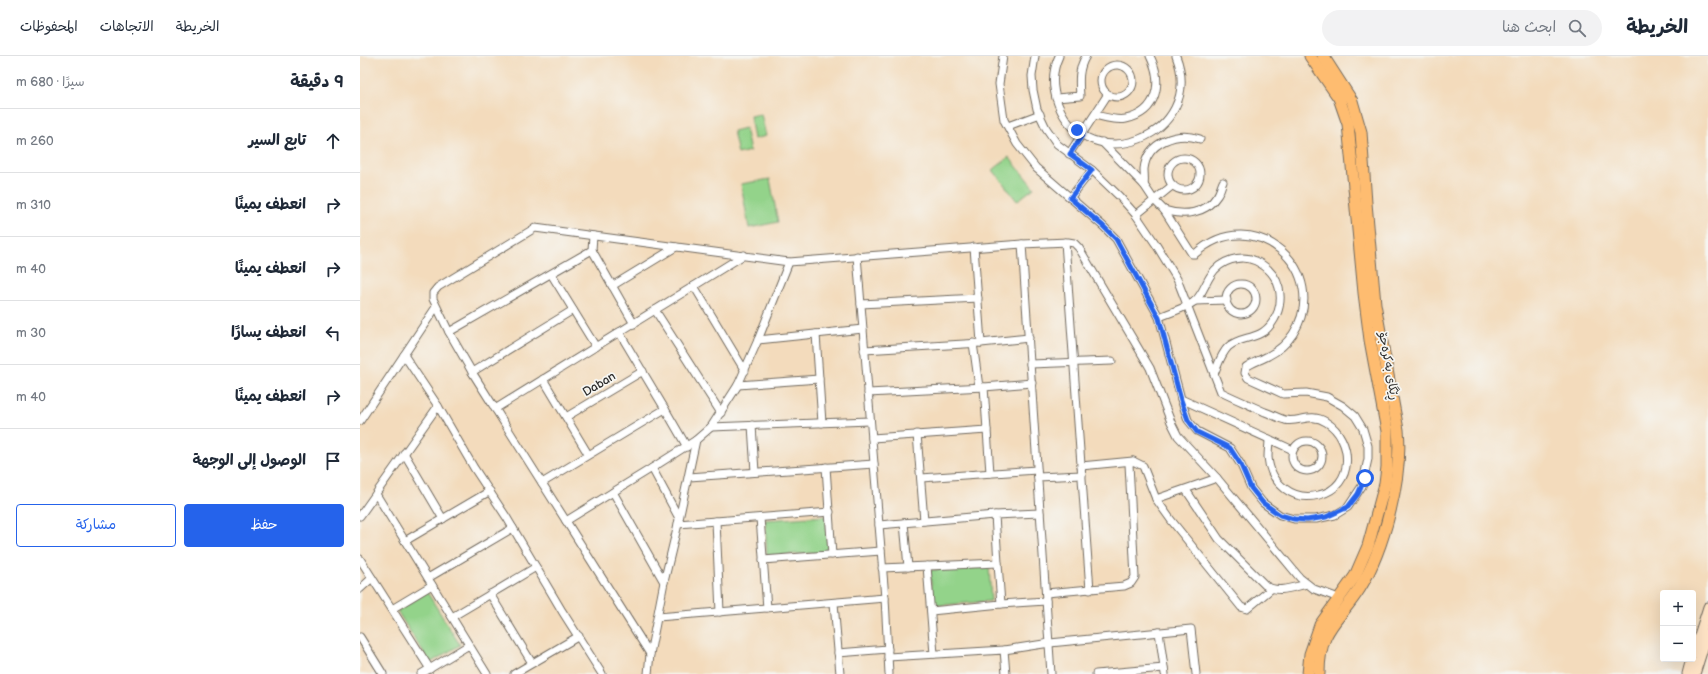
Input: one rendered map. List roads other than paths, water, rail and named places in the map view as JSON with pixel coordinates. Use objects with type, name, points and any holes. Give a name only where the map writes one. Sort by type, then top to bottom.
[{"type":"main road","name":"ڕێگای بەکرەجۆ","points":[[1310,56],[1339,98],[1348,124],[1364,293],[1370,340],[1385,417],[1388,441],[1386,473],[1373,530],[1358,568],[1320,625],[1315,655],[1319,674]]},
{"type":"main road","name":"ڕێگای بەکرەجۆ","points":[[1308,674],[1315,655],[1332,623],[1359,589],[1375,556],[1395,485],[1399,450],[1398,430],[1376,304],[1361,132],[1352,101],[1324,56]]},
{"type":"main road","points":[[1696,645],[1708,607]]},
{"type":"main road","points":[[1696,674],[1708,634]]},
{"type":"main road","points":[[1687,674],[1690,662]]},
{"type":"street","points":[[1002,56],[999,84],[1002,108],[1008,126],[1024,154],[1036,168],[1116,239],[1159,318],[1181,400],[1188,420],[1197,432],[1230,448],[1241,465],[1251,488],[1263,503],[1280,515],[1294,519],[1307,520],[1334,515],[1348,507],[1362,486],[1368,459],[1368,446],[1363,429],[1352,413],[1327,397],[1306,393],[1283,394],[1248,378],[1245,373],[1246,367],[1277,351],[1293,334],[1299,322],[1303,301],[1302,290],[1300,280],[1288,257],[1267,240],[1259,237],[1242,235],[1231,235],[1212,241],[1195,254],[1192,254],[1164,210],[1154,200],[1144,185],[1102,142]]},
{"type":"street","points":[[1035,56],[1032,76],[1033,90],[1040,114],[1057,144],[1092,170],[1136,215],[1178,279],[1220,392],[1280,418],[1291,420],[1309,417],[1325,421],[1334,428],[1343,440],[1347,455],[1346,469],[1336,485],[1325,494],[1307,496],[1293,494],[1284,489],[1273,476],[1268,457],[1269,439]]},
{"type":"street","points":[[1059,56],[1054,75],[1056,98],[1067,119],[1083,134],[1102,142],[1125,144],[1141,140],[1155,132],[1166,122],[1175,108],[1180,93],[1181,77],[1176,56]]},
{"type":"street","points":[[1056,98],[1080,96],[1078,76],[1082,62],[1086,56]]},
{"type":"street","points":[[1095,115],[1124,120],[1136,116],[1148,107],[1154,98],[1157,87],[1157,76],[1150,56]]},
{"type":"street","points":[[1118,65],[1127,69],[1132,78],[1131,88],[1128,92],[1118,96],[1108,94],[1102,86],[1101,81],[1104,71],[1118,65]]},
{"type":"street","points":[[1070,154],[1108,94]]},
{"type":"street","points":[[1008,126],[1040,114]]},
{"type":"street","points":[[1144,185],[1144,168],[1150,154],[1160,143],[1175,136],[1190,136],[1200,140]]},
{"type":"street","points":[[1186,158],[1197,164],[1200,176],[1194,186],[1182,189],[1173,185],[1169,178],[1169,172],[1174,162],[1186,158]]},
{"type":"street","points":[[1070,198],[1092,170]]},
{"type":"street","points":[[1164,210],[1177,214],[1192,214],[1206,207],[1217,196],[1223,182]]},
{"type":"street","points":[[1136,215],[1173,185]]},
{"type":"street","points":[[650,654],[472,372],[436,307],[433,296],[434,291],[438,287],[535,228],[789,262],[974,247],[1065,242],[1074,243],[1079,248],[1146,360],[1178,436],[1217,478],[1307,584],[1339,598]]},
{"type":"street","points":[[593,236],[592,250],[634,324]]},
{"type":"street","points":[[1065,242],[1090,590]]},
{"type":"street","points":[[1022,244],[1052,674]]},
{"type":"street","points":[[612,286],[676,247]]},
{"type":"street","points":[[974,247],[981,343]]},
{"type":"street","points":[[449,332],[592,250]]},
{"type":"street","points":[[495,409],[744,255]]},
{"type":"street","points":[[857,256],[885,598],[889,674]]},
{"type":"street","points":[[1195,301],[1212,273],[1219,265],[1239,258],[1252,259],[1263,265],[1273,275],[1278,286],[1279,306],[1272,324],[1260,335],[1240,341],[1227,348],[1214,374]]},
{"type":"street","points":[[566,521],[687,447],[711,427],[738,385],[745,371],[789,262]]},
{"type":"street","points":[[551,274],[596,347]]},
{"type":"street","points":[[1241,284],[1252,288],[1256,299],[1252,309],[1242,314],[1231,310],[1226,300],[1230,289],[1241,284]]},
{"type":"street","points":[[694,286],[745,371]]},
{"type":"street","points":[[861,304],[978,298]]},
{"type":"street","points":[[1159,318],[1195,301],[1226,300]]},
{"type":"street","points":[[360,422],[436,307]]},
{"type":"street","points":[[472,372],[573,310]]},
{"type":"street","points":[[655,310],[721,413]]},
{"type":"street","points":[[758,340],[863,329]]},
{"type":"street","points":[[619,332],[687,447]]},
{"type":"street","points":[[816,334],[822,422]]},
{"type":"street","points":[[864,350],[973,344],[1029,338]]},
{"type":"street","points":[[973,344],[982,387],[990,473]]},
{"type":"street","points":[[404,355],[438,406],[601,674]]},
{"type":"street","points":[[1030,364],[1112,361]]},
{"type":"street","name":"Daban","points":[[566,416],[643,371]]},
{"type":"street","points":[[543,379],[588,454]]},
{"type":"street","points":[[738,385],[819,379]]},
{"type":"street","points":[[868,393],[982,387],[1032,382]]},
{"type":"street","points":[[1181,400],[1293,450]]},
{"type":"street","points":[[360,516],[438,406]]},
{"type":"street","points":[[542,483],[665,409]]},
{"type":"street","points":[[711,427],[870,421]]},
{"type":"street","points":[[752,425],[755,472]]},
{"type":"street","points":[[872,438],[987,430]]},
{"type":"street","points":[[917,434],[924,521]]},
{"type":"street","points":[[648,674],[650,654],[664,582],[689,477],[696,440]]},
{"type":"street","points":[[1303,442],[1315,443],[1321,453],[1319,464],[1310,471],[1299,469],[1292,459],[1293,450],[1298,444],[1303,442]]},
{"type":"street","points":[[404,453],[443,519]]},
{"type":"street","points":[[1081,466],[1133,460],[1143,466],[1156,499],[1171,520],[1241,607],[1247,609],[1271,589]]},
{"type":"street","points":[[1046,593],[1124,586],[1131,583],[1135,577],[1129,464],[1133,460]]},
{"type":"street","points":[[689,477],[874,464]]},
{"type":"street","points":[[826,467],[832,555]]},
{"type":"street","points":[[652,468],[679,521]]},
{"type":"street","points":[[921,478],[990,473],[1082,475]]},
{"type":"street","points":[[1156,499],[1186,490],[1217,478]]},
{"type":"street","points":[[1186,490],[1222,543],[1262,583],[1271,589],[1279,590],[1307,584]]},
{"type":"street","points":[[405,541],[490,491]]},
{"type":"street","points":[[613,492],[664,582]]},
{"type":"street","points":[[376,494],[487,674]]},
{"type":"street","points":[[679,521],[716,521],[830,512]]},
{"type":"street","points":[[879,525],[995,515],[1040,513]]},
{"type":"street","points":[[995,515],[1001,604]]},
{"type":"street","points":[[760,518],[767,608]]},
{"type":"street","points":[[716,521],[720,612]]},
{"type":"street","points":[[904,523],[908,567]]},
{"type":"street","points":[[392,609],[430,582],[513,528]]},
{"type":"street","points":[[763,560],[881,551]]},
{"type":"street","points":[[360,559],[430,669]]},
{"type":"street","points":[[882,568],[998,563]]},
{"type":"street","points":[[927,566],[934,654]]},
{"type":"street","points":[[452,617],[536,567]]},
{"type":"street","points":[[360,589],[372,578]]},
{"type":"street","points":[[490,594],[532,663]]},
{"type":"street","points":[[658,617],[885,598]]},
{"type":"street","points":[[931,610],[1046,601]]},
{"type":"street","points":[[834,603],[840,674]]},
{"type":"street","points":[[888,657],[1004,650],[1050,642],[1191,629],[1196,674]]},
{"type":"street","points":[[1096,674],[1164,671],[1159,632]]},
{"type":"street","points":[[514,674],[578,636]]},
{"type":"street","points":[[360,637],[383,674]]},
{"type":"street","points":[[421,674],[469,645]]},
{"type":"street","points":[[838,653],[888,649]]},
{"type":"street","points":[[1004,650],[1006,674]]}]
